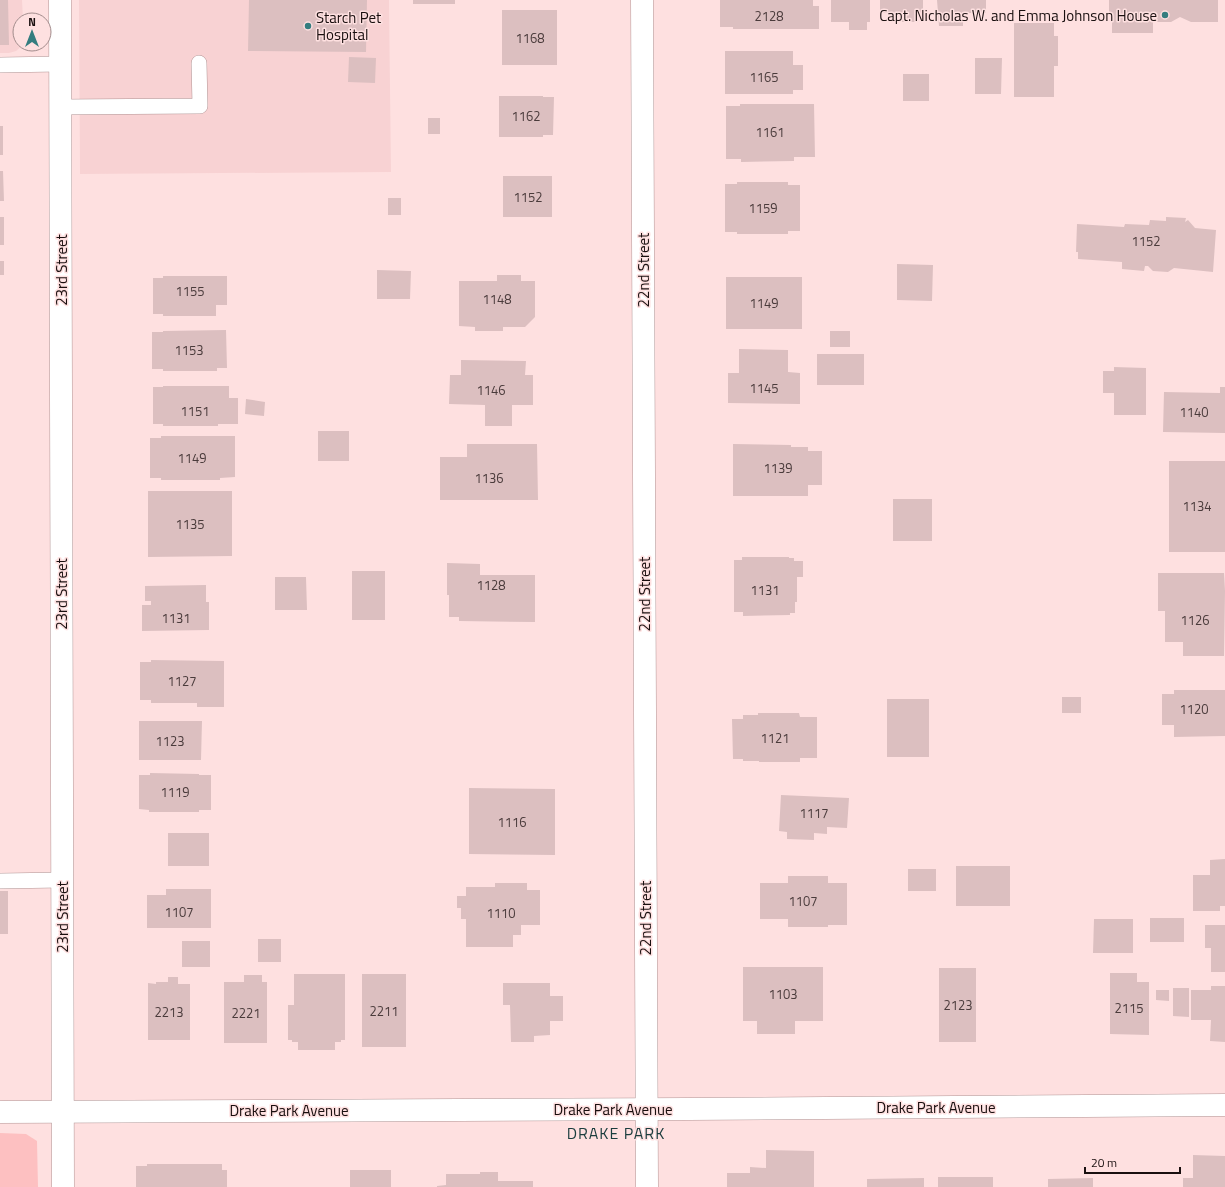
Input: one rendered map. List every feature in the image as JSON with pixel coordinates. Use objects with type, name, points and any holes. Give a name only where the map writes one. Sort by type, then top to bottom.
[{"type":"street","name":"23rd Street","points":[[60,0],[63,1187]]},
{"type":"street","name":"22nd Street","points":[[642,0],[647,1187]]},
{"type":"street","name":"Drake Park Avenue","points":[[0,1112],[1225,1105]]},
{"type":"lane","points":[[60,107],[200,106],[199,63]]},
{"type":"lane","points":[[0,65],[60,64]]},
{"type":"lane","points":[[0,881],[62,880]]},
{"type":"shaded area","points":[[0,0],[22,0],[23,12],[12,12],[12,52],[0,53]]},
{"type":"shaded area","points":[[79,0],[389,0],[391,172],[80,174]]},
{"type":"shaded area","points":[[0,1133],[26,1134],[37,1141],[38,1187],[0,1187]]},
{"type":"building","points":[[0,0],[8,0],[9,45],[0,45]]},
{"type":"building","name":"Starch Pet Hospital","points":[[249,0],[367,0],[366,52],[248,51]]},
{"type":"building","points":[[413,0],[455,0],[455,4],[413,4]]},
{"type":"building","points":[[720,0],[813,0],[813,6],[819,6],[819,29],[733,29],[733,27],[720,27]]},
{"type":"building","points":[[831,0],[870,0],[870,22],[867,22],[867,30],[849,30],[849,22],[831,22]]},
{"type":"building","points":[[880,0],[923,0],[923,13],[916,13],[916,22],[902,22],[902,13],[880,13]]},
{"type":"building","points":[[937,0],[986,0],[986,13],[963,13],[963,26],[939,26]]},
{"type":"building","name":"Capt. Nicholas W. and Emma Johnson House","points":[[1109,0],[1218,0],[1218,22],[1191,22],[1180,17],[1171,22],[1156,22],[1153,20],[1153,33],[1112,33],[1112,13],[1109,13]]},
{"type":"building","points":[[502,10],[557,10],[557,65],[502,65]]},
{"type":"building","points":[[1014,23],[1054,23],[1054,36],[1058,36],[1058,66],[1054,66],[1054,97],[1014,97]]},
{"type":"building","points":[[725,51],[793,51],[793,65],[803,65],[803,90],[793,90],[793,94],[725,94]]},
{"type":"building","points":[[349,57],[376,58],[375,83],[348,82]]},
{"type":"building","points":[[975,58],[1002,58],[1001,94],[975,94]]},
{"type":"building","points":[[903,74],[929,74],[929,101],[903,101]]},
{"type":"building","points":[[499,96],[554,97],[553,135],[543,135],[543,137],[499,137]]},
{"type":"building","points":[[740,104],[814,104],[815,157],[794,157],[794,161],[741,162],[741,159],[726,159],[726,106],[740,106]]},
{"type":"building","points":[[428,118],[440,118],[440,134],[428,134]]},
{"type":"building","points":[[0,126],[3,126],[3,155],[0,155]]},
{"type":"building","points":[[0,171],[3,171],[4,201],[0,201]]},
{"type":"building","points":[[503,176],[552,176],[552,217],[503,217]]},
{"type":"building","points":[[737,182],[788,182],[788,185],[800,185],[800,231],[788,231],[788,234],[737,234],[737,232],[725,232],[725,184],[737,184]]},
{"type":"building","points":[[388,198],[401,198],[401,215],[388,215]]},
{"type":"building","points":[[0,217],[4,217],[4,245],[0,245]]},
{"type":"building","points":[[1166,217],[1186,218],[1185,222],[1188,220],[1195,228],[1216,230],[1213,272],[1174,268],[1168,272],[1153,271],[1148,266],[1145,266],[1144,271],[1122,269],[1122,262],[1078,259],[1078,252],[1076,252],[1077,224],[1124,227],[1125,224],[1149,225],[1150,220],[1166,221]]},
{"type":"building","points":[[0,261],[4,261],[4,275],[0,275]]},
{"type":"building","points":[[897,264],[933,265],[932,301],[897,300]]},
{"type":"building","points":[[377,270],[411,271],[410,299],[377,299]]},
{"type":"building","points":[[497,275],[521,275],[521,281],[535,281],[535,317],[525,327],[503,327],[503,331],[475,331],[475,327],[459,326],[459,281],[497,281]]},
{"type":"building","points":[[163,276],[227,276],[227,305],[216,305],[216,316],[163,316],[163,314],[153,314],[153,278],[163,278]]},
{"type":"building","points":[[726,277],[802,277],[802,329],[726,329]]},
{"type":"building","points":[[226,330],[227,368],[217,368],[217,371],[163,371],[163,369],[152,369],[152,332]]},
{"type":"building","points":[[830,331],[850,331],[850,347],[830,347]]},
{"type":"building","points":[[739,349],[788,350],[788,372],[800,373],[800,404],[728,403],[728,373],[739,373]]},
{"type":"building","points":[[817,354],[864,354],[864,385],[817,385]]},
{"type":"building","points":[[461,360],[526,361],[525,375],[533,375],[533,405],[512,405],[512,426],[485,426],[485,405],[449,404],[450,375],[461,375]]},
{"type":"building","points":[[1114,367],[1146,368],[1146,415],[1114,415],[1114,393],[1103,393],[1103,371],[1114,371]]},
{"type":"building","points":[[229,386],[229,398],[238,398],[238,424],[218,424],[218,426],[163,426],[163,424],[153,424],[153,387]]},
{"type":"building","points":[[1220,387],[1225,387],[1225,433],[1163,432],[1164,392],[1220,393]]},
{"type":"building","points":[[246,399],[265,402],[264,416],[245,414]]},
{"type":"building","points":[[318,431],[349,431],[349,461],[318,461]]},
{"type":"building","points":[[161,436],[235,436],[235,477],[220,478],[220,480],[161,480],[161,478],[150,478],[150,438],[161,438]]},
{"type":"building","points":[[467,444],[537,444],[538,500],[440,500],[440,457],[467,457]]},
{"type":"building","points":[[733,444],[791,445],[791,447],[808,447],[808,451],[822,451],[822,485],[808,485],[808,496],[733,496]]},
{"type":"building","points":[[1169,461],[1225,461],[1225,552],[1169,552]]},
{"type":"building","points":[[148,491],[232,491],[232,556],[148,557]]},
{"type":"building","points":[[893,499],[932,499],[932,541],[893,541]]},
{"type":"building","points":[[742,557],[789,557],[794,558],[794,561],[803,561],[803,577],[797,577],[797,602],[795,602],[795,613],[790,613],[790,615],[743,616],[743,612],[734,612],[734,560],[742,560]]},
{"type":"building","points":[[447,563],[480,564],[480,575],[535,575],[535,622],[459,621],[459,617],[449,617]]},
{"type":"building","points":[[352,571],[385,571],[385,620],[352,620]]},
{"type":"building","points":[[1158,573],[1224,573],[1224,656],[1183,656],[1183,642],[1165,642],[1165,611],[1158,611]]},
{"type":"building","points":[[275,577],[306,577],[307,610],[275,610]]},
{"type":"building","points":[[206,585],[206,602],[209,602],[209,630],[142,631],[142,605],[151,605],[151,601],[145,601],[145,586]]},
{"type":"building","points":[[151,660],[224,661],[224,707],[197,707],[197,703],[151,703],[151,700],[140,700],[140,662],[151,662]]},
{"type":"building","points":[[1174,690],[1225,690],[1225,736],[1174,737],[1174,725],[1162,725],[1162,694],[1174,694]]},
{"type":"building","points":[[1062,697],[1081,697],[1081,713],[1062,713]]},
{"type":"building","points":[[887,699],[929,699],[929,757],[887,757]]},
{"type":"building","points":[[758,713],[799,713],[800,717],[817,717],[817,758],[800,758],[800,762],[759,762],[733,759],[732,719],[743,719],[743,715],[758,715]]},
{"type":"building","points":[[139,721],[202,721],[201,760],[139,760]]},
{"type":"building","points":[[150,773],[211,775],[211,810],[199,810],[199,812],[149,812],[149,810],[139,809],[139,775],[150,775]]},
{"type":"building","points":[[469,788],[555,789],[555,855],[469,854]]},
{"type":"building","points":[[781,795],[849,798],[847,828],[827,827],[827,834],[814,833],[814,840],[787,839],[787,832],[779,831]]},
{"type":"building","points":[[168,833],[209,833],[209,866],[168,866]]},
{"type":"building","points":[[1225,859],[1225,906],[1220,906],[1220,911],[1193,911],[1193,875],[1210,875],[1210,860]]},
{"type":"building","points":[[956,866],[1010,866],[1010,906],[956,906]]},
{"type":"building","points":[[908,869],[936,869],[936,891],[908,891]]},
{"type":"building","points":[[788,876],[828,876],[828,883],[847,883],[847,925],[828,925],[828,927],[788,927],[788,919],[760,919],[760,883],[788,883]]},
{"type":"building","points":[[495,883],[527,883],[527,890],[540,890],[540,925],[521,925],[521,935],[513,935],[513,947],[466,947],[466,919],[461,919],[461,908],[457,908],[457,896],[466,896],[466,887],[495,887]]},
{"type":"building","points":[[166,889],[211,889],[211,928],[147,928],[147,895],[166,895]]},
{"type":"building","points":[[0,891],[8,891],[8,934],[0,934]]},
{"type":"building","points":[[1150,918],[1184,918],[1184,942],[1150,942]]},
{"type":"building","points":[[1094,919],[1133,919],[1133,953],[1093,953]]},
{"type":"building","points":[[1205,925],[1225,925],[1225,972],[1211,972],[1211,948],[1205,948]]},
{"type":"building","points":[[258,939],[281,939],[281,962],[258,962]]},
{"type":"building","points":[[182,941],[210,941],[210,967],[182,967]]},
{"type":"building","points":[[743,967],[823,967],[823,1021],[795,1021],[795,1034],[757,1034],[757,1021],[743,1021]]},
{"type":"building","points":[[939,968],[976,968],[976,1042],[939,1042]]},
{"type":"building","points":[[1110,973],[1137,973],[1137,982],[1149,982],[1149,1035],[1110,1034]]},
{"type":"building","points":[[294,974],[345,974],[345,1040],[335,1042],[335,1050],[298,1050],[298,1042],[288,1040],[288,1005],[294,1005]]},
{"type":"building","points":[[362,974],[406,974],[406,1047],[362,1047]]},
{"type":"building","points":[[244,975],[262,975],[262,982],[267,982],[267,1043],[224,1043],[224,982],[244,982]]},
{"type":"building","points":[[168,977],[178,977],[178,984],[190,984],[190,1040],[148,1040],[148,983],[156,984],[156,982],[168,982]]},
{"type":"building","points":[[503,983],[550,983],[550,996],[563,996],[563,1021],[550,1021],[550,1035],[534,1036],[534,1042],[511,1042],[510,1005],[503,1005]]},
{"type":"building","points":[[1211,986],[1225,986],[1225,1042],[1210,1041],[1211,1020],[1191,1020],[1191,990],[1211,990]]},
{"type":"building","points":[[1173,988],[1189,988],[1189,1017],[1173,1016]]},
{"type":"building","points":[[1156,990],[1169,990],[1169,1001],[1156,1000]]},
{"type":"building","points":[[766,1150],[814,1151],[814,1187],[727,1187],[727,1173],[750,1173],[750,1167],[766,1168]]},
{"type":"building","points":[[1193,1155],[1225,1156],[1225,1187],[1183,1187],[1183,1178],[1193,1178]]},
{"type":"building","points":[[147,1164],[222,1164],[222,1170],[227,1170],[227,1187],[136,1187],[136,1166],[147,1166]]},
{"type":"building","points":[[350,1170],[391,1170],[391,1187],[350,1187]]},
{"type":"building","points":[[480,1172],[498,1172],[498,1181],[533,1181],[533,1187],[437,1187],[446,1185],[446,1174],[480,1174]]},
{"type":"building","points":[[938,1177],[993,1177],[993,1187],[938,1187]]},
{"type":"building","points":[[924,1178],[924,1187],[867,1187],[867,1179]]},
{"type":"building","points":[[1093,1178],[1093,1187],[1048,1187],[1048,1179]]},
{"type":"place","name":"Capt. Nicholas W. and Emma Johnson House","points":[[1165,15]]},
{"type":"place","name":"Starch Pet Hospital","points":[[308,26]]},
{"type":"district","name":"DRAKE PARK","points":[[616,1133]]}]
